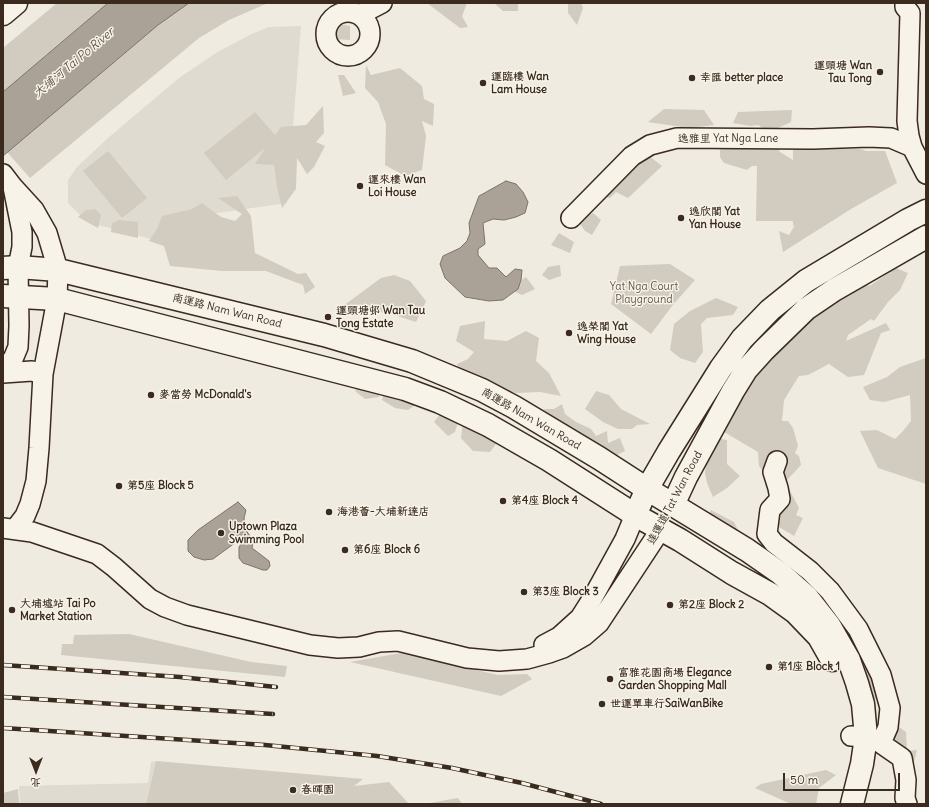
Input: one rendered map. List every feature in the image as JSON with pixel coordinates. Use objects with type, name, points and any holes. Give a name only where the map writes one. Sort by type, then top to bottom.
[{"type":"main road","points":[[3,14],[16,3]]},
{"type":"main road","points":[[635,515],[647,489],[669,451],[721,368],[742,339],[770,310],[806,281],[908,220],[926,211]]},
{"type":"main road","name":"達運道 Tat Wan Road","points":[[661,529],[686,478],[733,390],[746,370],[806,309],[834,290],[926,237]]},
{"type":"main road","name":"南運路 Nam Wan Road","points":[[10,267],[58,270],[317,333],[412,361],[476,387],[514,407],[599,458],[764,562],[780,573],[807,597],[828,625],[849,660],[863,704],[866,739],[862,764],[852,804]]},
{"type":"main road","name":"南運路 Nam Wan Road","points":[[11,296],[57,299],[405,389],[440,402],[488,425],[556,465],[635,515],[770,594],[795,612],[819,637],[836,666],[844,687],[848,708],[866,739]]},
{"type":"main road","name":"南運路 Nam Wan Road","points":[[838,804],[848,764],[866,739]]},
{"type":"street","points":[[359,15],[382,3]]},
{"type":"street","points":[[911,6],[907,121],[912,147],[926,174]]},
{"type":"street","name":"逸雅里 Yat Nga Lane","points":[[571,218],[632,156],[650,145],[677,138],[798,139],[869,137],[891,138],[912,147]]},
{"type":"street","points":[[3,369],[14,359],[18,347],[19,326],[11,296],[10,267],[22,247],[22,232],[8,181]]},
{"type":"street","points":[[8,181],[34,210],[47,233],[58,270],[57,299],[43,374],[36,481],[30,504],[24,516],[9,529]]},
{"type":"street","points":[[3,373],[32,371],[43,374]]},
{"type":"street","points":[[777,461],[773,472],[780,499],[770,510],[767,534],[774,542],[810,571],[830,591],[858,629],[881,675],[890,708],[888,727],[866,739]]},
{"type":"street","points":[[400,630],[468,647],[496,650],[525,649],[545,645],[559,637],[580,618],[625,539],[635,515]]},
{"type":"street","name":"達運道 Tat Wan Road","points":[[9,529],[32,532],[97,554],[150,599],[165,607],[187,615],[310,645],[338,648],[359,647],[379,642],[398,641],[467,658],[499,661],[527,659],[563,648],[584,636],[599,623],[661,529]]},
{"type":"street","points":[[866,739],[902,758],[906,780],[905,798],[907,804]]},
{"type":"shaded area","points":[[301,26],[287,203],[197,216],[174,245],[87,222],[68,203],[68,180],[77,167],[108,138],[179,78],[219,51],[252,34],[269,27]]},
{"type":"shaded area","points":[[156,761],[146,804],[20,804],[19,786],[148,783],[151,762]]},
{"type":"green space","points":[[57,3],[108,3],[3,92],[3,48]]},
{"type":"green space","points":[[189,3],[268,3],[229,20],[199,38],[30,178],[7,152],[158,25]]},
{"type":"green space","points":[[427,3],[467,3],[462,16],[468,27],[460,28]]},
{"type":"green space","points":[[494,3],[518,3],[518,11],[503,11]]},
{"type":"green space","points":[[568,3],[581,3],[583,8],[577,25],[568,13]]},
{"type":"green space","points":[[323,21],[350,26],[350,40],[335,39],[321,30]]},
{"type":"green space","points":[[366,65],[371,75],[400,68],[422,86],[424,99],[434,104],[433,126],[422,121],[426,136],[422,170],[405,176],[385,165],[386,124],[378,102],[365,88]]},
{"type":"green space","points":[[338,75],[344,75],[356,93],[343,96]]},
{"type":"green space","points":[[323,106],[324,133],[316,142],[325,146],[314,167],[307,174],[297,158],[296,189],[282,208],[274,165],[255,164],[265,148],[226,180],[204,153],[255,112],[275,135],[281,127],[306,125]]},
{"type":"green space","points":[[664,109],[704,110],[714,125],[689,128],[648,122]]},
{"type":"green space","points":[[792,110],[791,122],[769,132],[758,125],[750,126],[733,123],[738,112]]},
{"type":"green space","points":[[764,131],[780,152],[793,160],[793,149],[861,149],[866,151],[885,151],[897,183],[851,209],[783,252],[779,231],[789,235],[795,225],[793,226],[793,221],[756,221],[757,166],[752,166],[747,170],[724,163],[720,157],[720,141]]},
{"type":"green space","points":[[108,151],[147,198],[122,218],[83,171]]},
{"type":"green space","points":[[649,156],[662,166],[628,198],[616,192],[610,198],[597,195],[617,164]]},
{"type":"green space","points":[[237,196],[251,216],[255,253],[298,274],[306,273],[315,287],[305,294],[303,285],[266,271],[222,271],[170,266],[164,246],[149,241],[157,229],[162,216],[192,209],[202,203],[221,217],[235,221],[242,214],[218,198]]},
{"type":"green space","points":[[95,209],[101,215],[98,228],[78,217],[86,210]]},
{"type":"green space","points":[[593,213],[601,220],[592,235],[585,231],[577,220]]},
{"type":"green space","points":[[119,220],[138,222],[138,238],[111,232],[112,223]]},
{"type":"green space","points":[[559,233],[574,242],[570,253],[551,245]]},
{"type":"green space","name":"Yat Nga Court Playground","points":[[670,264],[695,280],[672,306],[651,334],[611,304],[620,266]]},
{"type":"green space","points":[[560,265],[561,276],[549,280],[542,275],[548,267]]},
{"type":"green space","points":[[896,268],[908,273],[900,290],[888,302],[874,321],[871,319],[848,335],[846,341],[886,323],[890,330],[881,333],[864,375],[848,377],[829,364],[808,375],[799,376],[784,400],[782,421],[788,421],[793,428],[798,446],[795,453],[799,456],[801,465],[787,480],[785,492],[789,489],[799,508],[796,515],[803,518],[794,536],[779,527],[775,529],[759,519],[765,512],[764,508],[773,483],[759,466],[758,452],[719,429],[749,380],[775,351],[818,314],[868,284],[868,286],[871,285]]},
{"type":"green space","points":[[394,275],[410,281],[426,301],[416,322],[388,313],[339,309],[381,278]]},
{"type":"green space","points":[[526,277],[535,289],[522,295],[509,289]]},
{"type":"green space","points":[[716,298],[738,307],[733,315],[707,318],[701,324],[703,352],[695,363],[680,358],[670,350],[674,324],[690,311]]},
{"type":"green space","points":[[485,321],[484,339],[507,341],[526,331],[539,338],[536,361],[549,373],[561,396],[540,392],[516,393],[485,384],[461,373],[457,364],[468,359],[474,352],[456,341],[460,326]]},
{"type":"green space","points":[[926,358],[926,484],[878,468],[860,431],[877,430],[895,439],[903,431],[911,421],[910,395],[884,402],[870,400],[863,387],[887,377],[900,367]]},
{"type":"green space","points":[[377,383],[379,397],[365,399],[355,391],[358,385]]},
{"type":"green space","points":[[596,391],[609,395],[621,409],[650,424],[637,425],[632,429],[618,429],[603,422],[585,409]]},
{"type":"green space","points":[[384,393],[420,402],[408,410],[395,408],[382,400]]},
{"type":"green space","points":[[562,404],[565,414],[576,422],[591,429],[596,436],[607,431],[608,443],[620,438],[625,451],[613,457],[549,422],[544,409],[554,409]]},
{"type":"green space","points":[[444,409],[459,419],[455,432],[448,436],[434,422]]},
{"type":"green space","points":[[463,421],[501,437],[490,452],[473,451],[461,438]]},
{"type":"green space","points":[[715,438],[727,440],[727,464],[740,476],[727,488],[713,497],[707,483],[705,473],[706,462]]},
{"type":"green space","points":[[711,510],[734,522],[739,532],[728,536],[709,514]]},
{"type":"green space","points":[[129,634],[251,662],[287,666],[285,677],[61,655],[62,644],[73,644],[74,635]]},
{"type":"green space","points":[[401,653],[498,675],[527,674],[532,679],[501,696],[350,662]]},
{"type":"green space","points":[[870,664],[890,687],[875,700],[870,692],[870,685],[864,668]]},
{"type":"green space","points":[[895,724],[906,732],[907,751],[917,750],[914,762],[909,766],[901,748],[890,733]]},
{"type":"green space","points":[[156,761],[363,779],[354,786],[389,782],[409,804],[146,804]]},
{"type":"green space","points":[[826,770],[836,775],[819,788],[816,804],[791,804],[755,788],[761,784]]},
{"type":"green space","points":[[18,789],[19,804],[3,804],[3,793]]},
{"type":"green space","points":[[458,798],[462,804],[424,804]]},
{"type":"water","name":"大埔河 Tai Po River","points":[[108,3],[189,3],[158,25],[3,156],[3,92]]},
{"type":"water","points":[[506,181],[516,184],[523,192],[528,202],[525,213],[504,220],[493,219],[483,223],[485,244],[478,249],[478,255],[489,268],[497,268],[506,277],[515,269],[522,270],[518,289],[503,300],[489,301],[465,297],[445,278],[440,264],[443,256],[460,248],[467,241],[470,233],[469,223],[479,196]]},
{"type":"water","name":"Uptown Plaza Swimming Pool","points":[[238,502],[246,510],[244,518],[245,529],[253,540],[252,548],[269,561],[270,566],[267,570],[243,563],[239,558],[239,547],[244,540],[243,537],[213,559],[204,560],[194,557],[188,551],[188,540],[198,530]]},
{"type":"railway","points":[[3,665],[180,677],[276,687]]},
{"type":"railway","points":[[3,697],[273,714]]},
{"type":"railway","points":[[3,728],[265,745],[377,756],[452,768],[522,783],[601,804]]},
{"type":"place","name":"運頭塘 Wan Tau Tong","points":[[880,72]]},
{"type":"place","name":"幸匯 better place","points":[[692,78]]},
{"type":"place","name":"運臨樓 Wan Lam House","points":[[483,83]]},
{"type":"place","name":"運來樓 Wan Loi House","points":[[360,186]]},
{"type":"place","name":"逸欣閣 Yat Yan House","points":[[681,218]]},
{"type":"place","name":"運頭塘邨 Wan Tau Tong Estate","points":[[328,317]]},
{"type":"place","name":"逸榮閣 Yat Wing House","points":[[569,333]]},
{"type":"place","name":"麥當勞 McDonald's","points":[[151,395]]},
{"type":"place","name":"第5座 Block 5","points":[[119,486]]},
{"type":"place","name":"第4座 Block 4","points":[[503,501]]},
{"type":"place","name":"海港薈-大埔新達店","points":[[329,512]]},
{"type":"place","name":"Uptown Plaza Swimming Pool","points":[[221,533]]},
{"type":"place","name":"第6座 Block 6","points":[[345,550]]},
{"type":"place","name":"第3座 Block 3","points":[[524,592]]},
{"type":"place","name":"第2座 Block 2","points":[[670,605]]},
{"type":"place","name":"大埔墟站 Tai Po Market Station","points":[[12,610]]},
{"type":"place","name":"第1座 Block 1","points":[[769,667]]},
{"type":"place","name":"富雅花園商場 Elegance Garden Shopping Mall","points":[[610,679]]},
{"type":"place","name":"世運單車行SaiWanBike","points":[[602,704]]},
{"type":"place","name":"春暉園","points":[[293,790]]}]
